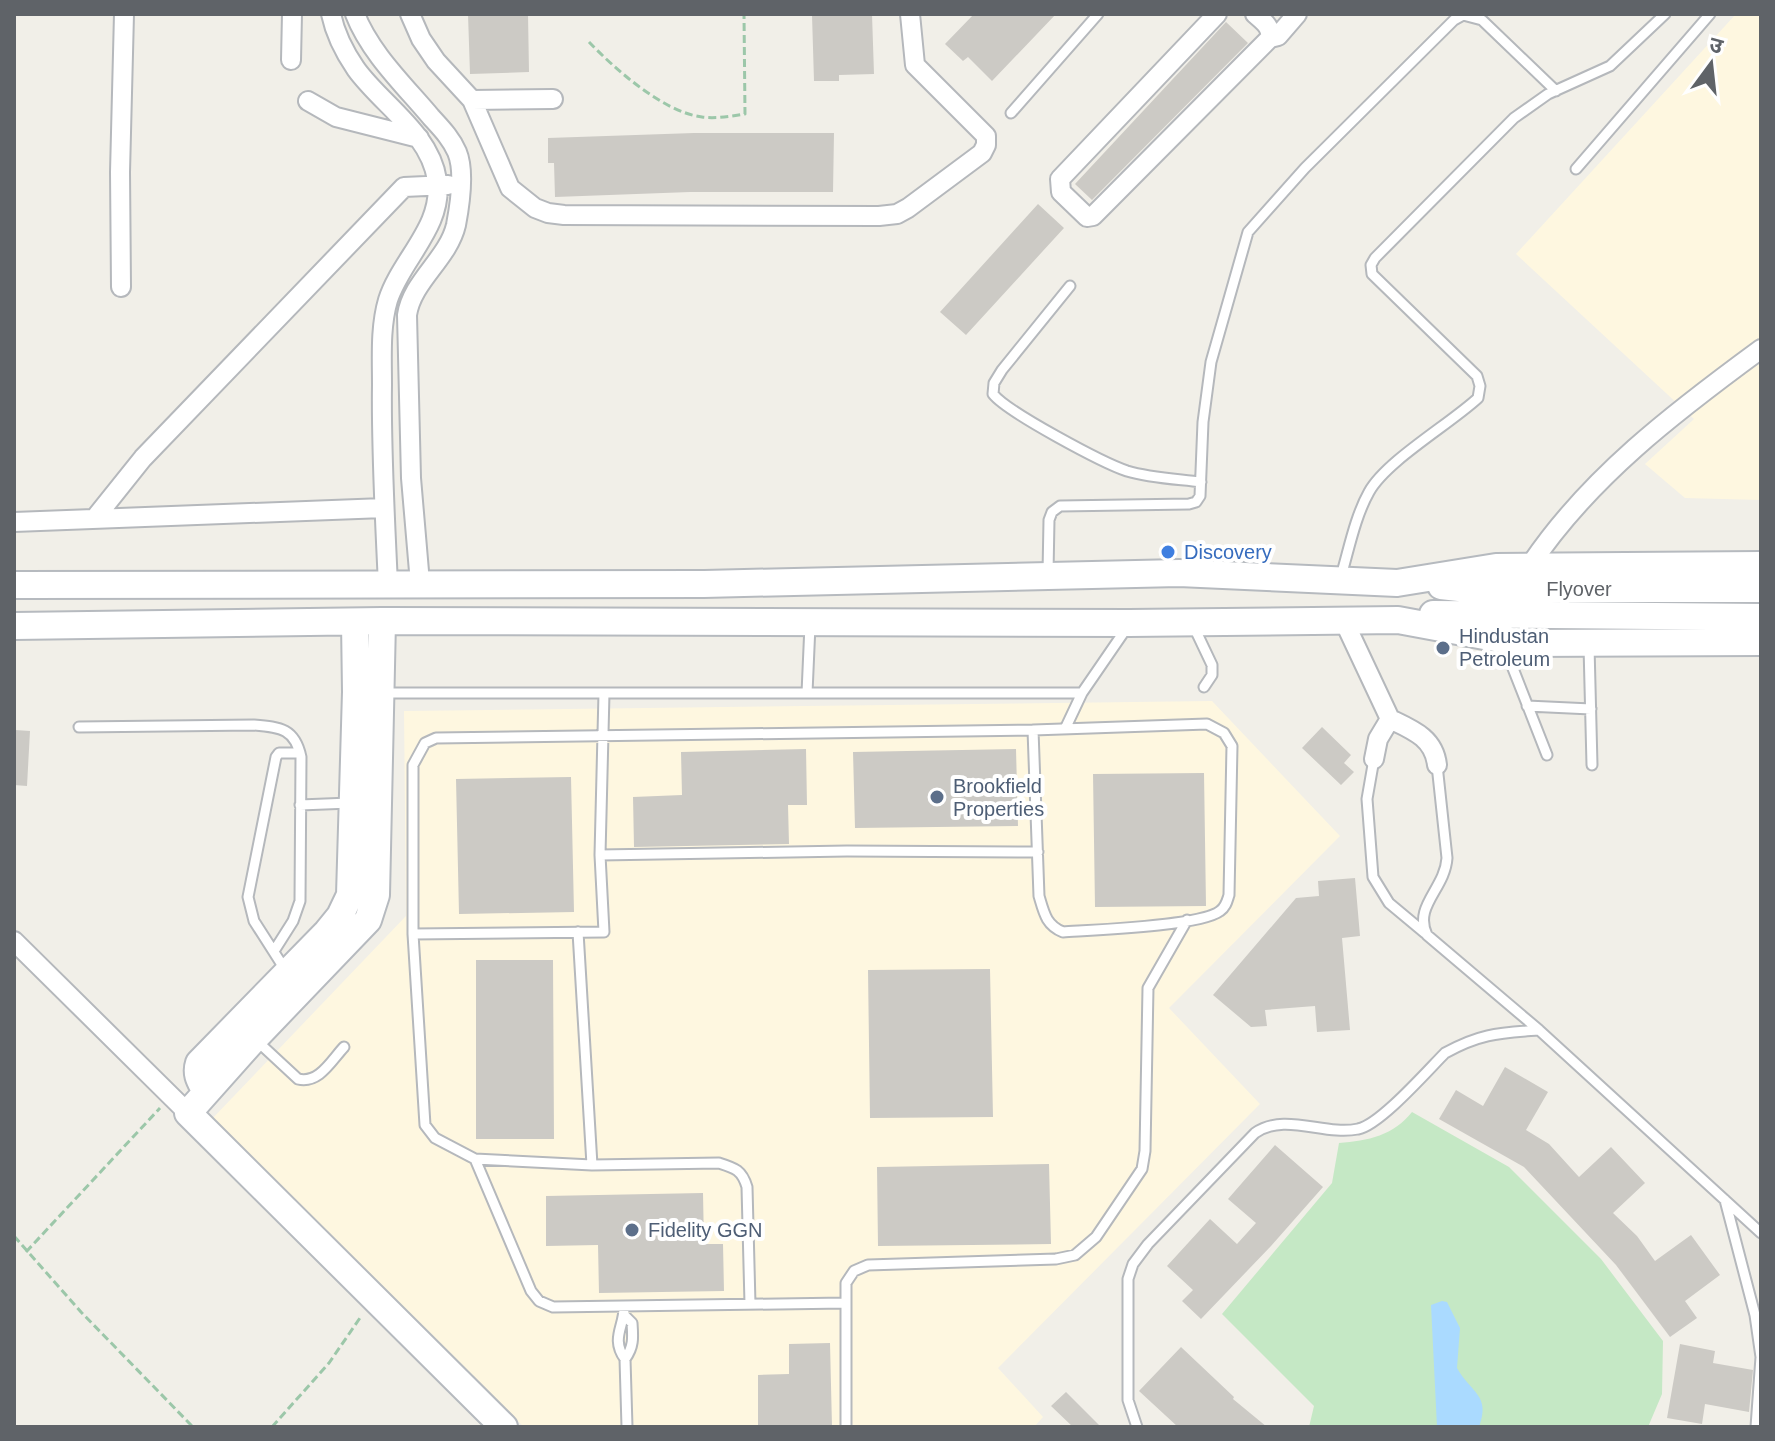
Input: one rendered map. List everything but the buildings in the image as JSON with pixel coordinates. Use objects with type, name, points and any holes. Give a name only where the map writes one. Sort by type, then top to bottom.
[{"type":"main road","points":[[14,585],[704,584],[1179,573],[1397,583],[1496,567],[1538,590],[1761,565]]},
{"type":"main road","name":"Flyover","points":[[1398,620],[1538,590],[1761,589]]},
{"type":"main road","name":"Flyover","points":[[1538,590],[1761,617]]},
{"type":"main road","points":[[14,626],[382,621],[1129,623],[1343,619],[1398,620],[1522,643],[1761,642]]},
{"type":"main road","points":[[206,1092],[196,1070],[199,1063],[271,1006],[368,920],[353,802],[382,621]]},
{"type":"main road","points":[[355,622],[369,692],[363,895],[280,962],[271,1006],[254,1039],[206,1092],[180,1105],[504,1427]]},
{"type":"street","points":[[121,287],[124,14]]},
{"type":"street","points":[[291,60],[292,14]]},
{"type":"street","points":[[331,14],[356,69],[419,139],[430,156],[438,184],[438,204],[433,218],[395,281],[385,314],[383,478],[388,585]]},
{"type":"street","points":[[355,14],[386,64],[451,140],[460,164],[455,227],[447,248],[409,304],[407,386],[420,583]]},
{"type":"street","points":[[410,14],[421,39],[436,61],[472,100],[510,188],[535,208],[548,213],[897,214],[982,153],[986,145],[986,136],[915,65],[910,14]]},
{"type":"street","points":[[1217,14],[1060,179],[1061,192],[1087,217],[1093,216],[1297,14]]},
{"type":"street","points":[[1257,14],[1268,26],[1270,38]]},
{"type":"street","points":[[472,100],[553,99]]},
{"type":"street","points":[[308,101],[336,117],[419,139]]},
{"type":"street","points":[[95,518],[143,458],[404,187],[459,185]]},
{"type":"street","points":[[1538,590],[1550,535],[1607,472],[1704,391],[1761,349]]},
{"type":"street","points":[[383,478],[411,478]]},
{"type":"street","points":[[14,522],[384,508]]},
{"type":"street","points":[[1343,619],[1390,719],[1417,731],[1432,745],[1437,765]]},
{"type":"street","points":[[1374,759],[1378,739],[1390,719]]},
{"type":"street","points":[[14,941],[180,1105]]},
{"type":"lane","points":[[1011,113],[1098,14]]},
{"type":"lane","points":[[1340,579],[1362,507],[1374,484],[1478,398],[1480,386],[1477,376],[1372,274],[1371,265],[1530,104],[1610,66],[1665,14]]},
{"type":"lane","points":[[1576,169],[1710,14]]},
{"type":"lane","points":[[1048,576],[1049,520],[1052,512],[1060,506],[1196,502],[1200,496],[1203,422],[1211,362],[1248,232],[1305,168],[1444,30],[1463,15],[1482,20],[1556,91]]},
{"type":"lane","points":[[1070,286],[1002,370],[994,383],[993,394],[1010,409],[1128,471],[1201,482]]},
{"type":"lane","points":[[1192,621],[1212,665],[1212,675],[1204,687]]},
{"type":"lane","points":[[807,693],[810,622]]},
{"type":"lane","points":[[1065,729],[1082,693],[1129,623]]},
{"type":"lane","points":[[1501,639],[1547,755]]},
{"type":"lane","points":[[1589,643],[1592,765]]},
{"type":"lane","points":[[369,692],[1082,693]]},
{"type":"lane","points":[[413,934],[604,932],[600,855],[604,693]]},
{"type":"lane","points":[[1527,706],[1591,709]]},
{"type":"lane","points":[[750,1304],[747,1187],[744,1175],[736,1168],[719,1163],[592,1165],[475,1159],[435,1138],[425,1125],[413,934],[413,765],[425,743],[436,738],[1033,730],[1207,724],[1224,733],[1232,746],[1229,895],[1220,912],[1187,920],[1063,932],[1052,928],[1039,896],[1033,730]]},
{"type":"lane","points":[[79,727],[271,726],[293,735],[300,753],[300,901],[280,962]]},
{"type":"lane","points":[[280,962],[254,921],[248,897],[276,757],[279,753],[300,753]]},
{"type":"lane","points":[[1374,759],[1367,799],[1373,877],[1389,903],[1539,1030],[1761,1233]]},
{"type":"lane","points":[[1427,935],[1422,925],[1423,914],[1446,873],[1447,858],[1437,765]]},
{"type":"lane","points":[[300,805],[353,802]]},
{"type":"lane","points":[[600,855],[1038,852]]},
{"type":"lane","points":[[846,1427],[846,1283],[854,1271],[868,1265],[1056,1259],[1075,1255],[1096,1237],[1142,1169],[1145,1151],[1148,988],[1187,920]]},
{"type":"lane","points":[[578,932],[592,1165]]},
{"type":"lane","points":[[1137,1427],[1128,1400],[1128,1279],[1133,1264],[1148,1244],[1255,1133],[1266,1125],[1280,1124],[1358,1129],[1375,1121],[1445,1053],[1459,1045],[1481,1035],[1539,1030]]},
{"type":"lane","points":[[254,1039],[298,1079],[305,1081],[318,1076],[344,1047]]},
{"type":"lane","points":[[475,1159],[531,1291],[539,1301],[553,1307],[624,1311],[750,1304],[845,1303]]},
{"type":"lane","points":[[1725,1200],[1755,1315],[1761,1357],[1756,1427]]},
{"type":"lane","points":[[624,1311],[633,1331],[632,1350],[625,1359],[627,1427]]},
{"type":"path","points":[[589,42],[610,64],[656,97],[686,113],[717,118],[745,114],[744,14]]},
{"type":"path","points":[[26,1252],[180,1105]]},
{"type":"path","points":[[14,1236],[193,1427]]},
{"type":"path","points":[[272,1427],[329,1363],[373,1299]]},
{"type":"shaded area","points":[[1736,14],[1761,14],[1761,500],[1685,498],[1645,464],[1694,419],[1516,254]]},
{"type":"shaded area","points":[[1212,701],[1340,836],[1169,1008],[1260,1104],[998,1368],[1043,1417],[1034,1427],[524,1427],[210,1121],[406,916],[404,711]]},
{"type":"green space","points":[[1412,1112],[1509,1167],[1601,1259],[1663,1341],[1662,1394],[1648,1427],[1309,1427],[1314,1406],[1222,1314],[1332,1183],[1339,1143],[1380,1135],[1397,1126]]},
{"type":"water","points":[[1447,1302],[1460,1328],[1457,1368],[1481,1401],[1483,1408],[1479,1427],[1437,1427],[1431,1305]]},
{"type":"place","name":"Discovery","points":[[1168,552]]},
{"type":"place","name":"Hindustan Petroleum","points":[[1443,648]]},
{"type":"place","name":"Brookfield Properties","points":[[937,797]]},
{"type":"place","name":"Fidelity GGN","points":[[632,1230]]}]
